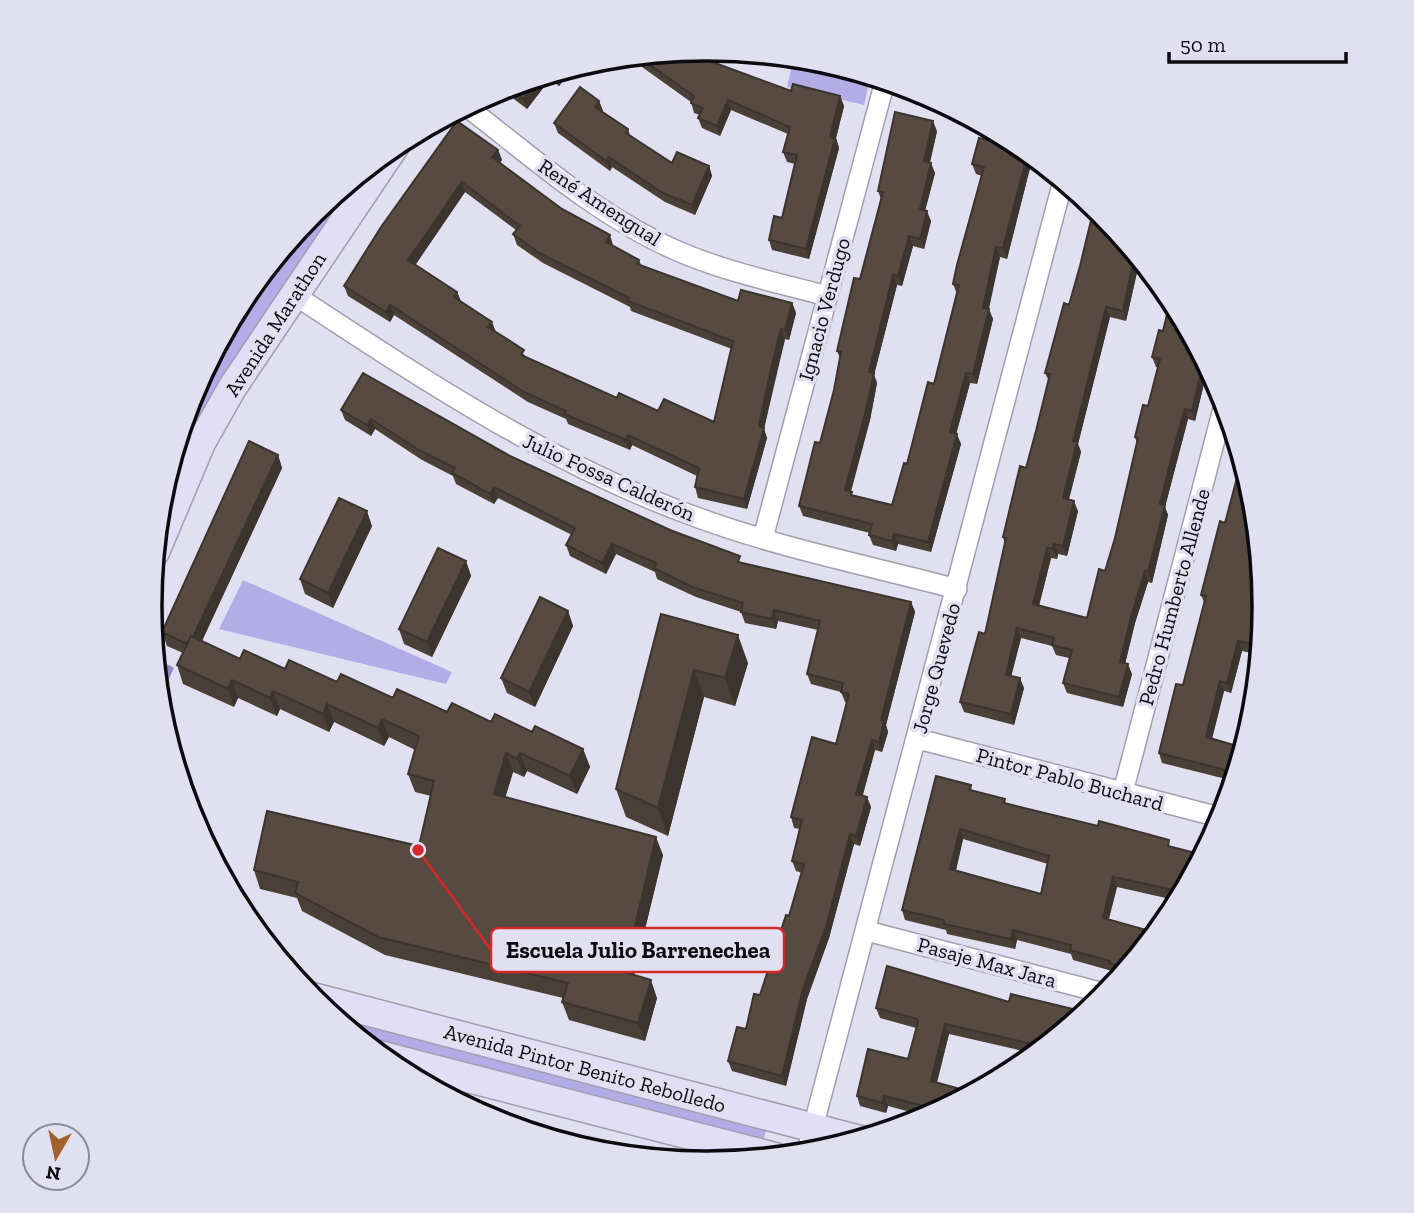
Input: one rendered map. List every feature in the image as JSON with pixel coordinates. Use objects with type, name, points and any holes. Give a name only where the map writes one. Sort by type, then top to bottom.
[{"type":"street","name":"Ignacio Verdugo","points":[[763,538],[883,90]]},
{"type":"street","name":"René Amengual","points":[[475,113],[604,210],[670,248],[728,270],[827,296]]},
{"type":"street","name":"Avenida Marathon","points":[[169,520],[201,443],[232,388],[376,173]]},
{"type":"street","name":"Jorge Quevedo","points":[[810,1141],[1060,191]]},
{"type":"street","name":"Julio Fossa Calderón","points":[[293,294],[502,428],[694,516],[763,538],[957,589]]},
{"type":"street","name":"Pedro Humberto Allende","points":[[1122,792],[1220,422]]},
{"type":"street","name":"Pintor Pablo Buchard","points":[[918,739],[1211,815]]},
{"type":"street","name":"Pasaje Max Jara","points":[[867,931],[1095,990]]},
{"type":"street","name":"Avenida Pintor Benito Rebolledo","points":[[333,1003],[810,1141]]},
{"type":"street","name":"Avenida Pintor Benito Rebolledo","points":[[408,1062],[749,1150]]},
{"type":"shaded area","points":[[791,68],[868,86],[864,105],[787,87]]},
{"type":"shaded area","points":[[343,201],[199,418],[186,446],[218,365],[254,304],[297,247]]},
{"type":"shaded area","points":[[243,580],[452,672],[446,684],[219,629]]},
{"type":"shaded area","points":[[165,663],[174,668],[167,683]]},
{"type":"shaded area","points":[[347,1016],[767,1126],[763,1144],[384,1045]]},
{"type":"building","points":[[710,61],[791,91],[793,84],[840,96],[830,137],[835,138],[806,249],[769,240],[774,216],[782,218],[797,155],[783,152],[790,127],[728,100],[717,126],[698,118],[703,108],[691,103],[694,96],[649,65]]},
{"type":"building","points":[[580,87],[599,101],[595,107],[628,129],[626,133],[672,163],[677,152],[709,166],[692,205],[661,192],[609,157],[606,161],[554,123]]},
{"type":"building","points":[[895,112],[933,121],[924,161],[931,163],[920,209],[927,211],[920,239],[909,236],[898,276],[893,275],[869,372],[874,373],[866,410],[845,490],[852,492],[851,495],[892,505],[904,463],[907,464],[928,382],[934,384],[959,285],[953,284],[957,265],[984,167],[972,164],[979,138],[991,141],[1025,164],[1003,248],[996,247],[983,308],[989,309],[973,374],[966,373],[950,432],[957,434],[928,542],[894,534],[892,541],[869,535],[872,524],[799,506],[815,442],[820,443],[834,390],[841,352],[837,351],[854,278],[860,279],[883,192],[878,191]]},
{"type":"building","points":[[458,121],[498,150],[492,157],[562,209],[610,235],[606,242],[639,260],[637,264],[738,301],[741,290],[792,303],[785,330],[781,329],[770,373],[759,426],[764,428],[744,499],[695,487],[699,468],[628,435],[626,440],[564,414],[566,411],[524,392],[390,305],[386,312],[344,286],[381,227]],"holes":[[[462,182],[520,226],[513,234],[539,253],[629,298],[628,301],[733,341],[714,422],[664,399],[658,411],[619,393],[617,398],[521,355],[524,350],[488,327],[492,322],[454,297],[457,292],[408,260]]]},
{"type":"building","points":[[1091,219],[1133,266],[1123,311],[1106,307],[1073,441],[1077,442],[1063,498],[1074,501],[1063,546],[1054,544],[1053,549],[1047,548],[1033,604],[1087,618],[1099,569],[1105,571],[1115,538],[1143,405],[1148,406],[1160,359],[1152,357],[1159,330],[1163,331],[1167,315],[1200,375],[1192,411],[1185,409],[1174,447],[1160,504],[1165,505],[1148,572],[1145,571],[1132,613],[1120,662],[1128,664],[1119,697],[1063,683],[1072,650],[1052,645],[1054,638],[1017,628],[1006,675],[1020,678],[1011,714],[960,702],[979,632],[985,634],[1006,538],[1003,537],[1020,466],[1026,468],[1050,374],[1045,373],[1064,303],[1069,305]]},
{"type":"building","points":[[363,373],[510,456],[670,530],[740,556],[738,562],[911,602],[881,720],[884,721],[879,742],[872,740],[856,794],[867,797],[856,836],[850,834],[826,927],[803,989],[782,1076],[728,1061],[737,1027],[746,1029],[754,994],[760,995],[786,915],[789,916],[804,864],[792,861],[802,820],[791,817],[812,737],[836,744],[849,694],[841,692],[843,683],[807,674],[820,621],[774,610],[772,619],[741,612],[743,603],[692,587],[654,568],[656,563],[612,544],[602,563],[566,545],[575,528],[494,487],[490,494],[452,473],[455,468],[419,450],[371,419],[367,425],[341,410]]},
{"type":"building","points":[[249,441],[278,455],[193,637],[191,636],[187,644],[163,631]]},
{"type":"building","points":[[1237,478],[1248,535],[1252,606],[1251,644],[1238,641],[1227,683],[1220,681],[1206,737],[1235,745],[1227,771],[1159,753],[1176,684],[1183,685],[1206,596],[1201,595],[1220,521],[1225,523]]},
{"type":"building","points":[[339,498],[367,511],[328,593],[300,579]]},
{"type":"building","points":[[438,548],[466,561],[427,642],[399,629]]},
{"type":"building","points":[[540,597],[568,611],[529,692],[501,678]]},
{"type":"building","points":[[661,614],[738,635],[725,678],[694,670],[658,808],[616,789]]},
{"type":"building","points":[[191,636],[240,659],[244,650],[285,669],[289,660],[337,682],[341,674],[393,698],[397,689],[447,712],[452,703],[491,722],[495,714],[532,732],[535,726],[583,749],[570,776],[520,753],[517,759],[506,753],[494,794],[656,837],[624,972],[651,980],[638,1023],[562,1002],[568,983],[378,937],[295,893],[298,882],[254,870],[267,811],[419,846],[434,781],[408,774],[419,736],[382,719],[378,728],[327,704],[323,714],[273,691],[270,698],[232,680],[228,689],[177,665]]},
{"type":"building","points":[[936,776],[971,785],[970,790],[1005,799],[1004,803],[1098,826],[1099,821],[1169,840],[1168,846],[1194,853],[1172,890],[1113,877],[1103,918],[1146,930],[1118,965],[1070,950],[1071,945],[1013,930],[1011,939],[944,924],[944,920],[902,910]],"holes":[[[960,829],[1049,856],[1041,894],[950,869]]]},
{"type":"building","points":[[887,966],[1009,1002],[1011,994],[1074,1009],[1032,1044],[945,1024],[931,1081],[961,1089],[925,1106],[884,1096],[883,1103],[857,1096],[868,1049],[908,1059],[918,1022],[917,1019],[876,1008]]},
{"type":"place","name":"Escuela Julio Barrenechea","points":[[418,850]]}]
